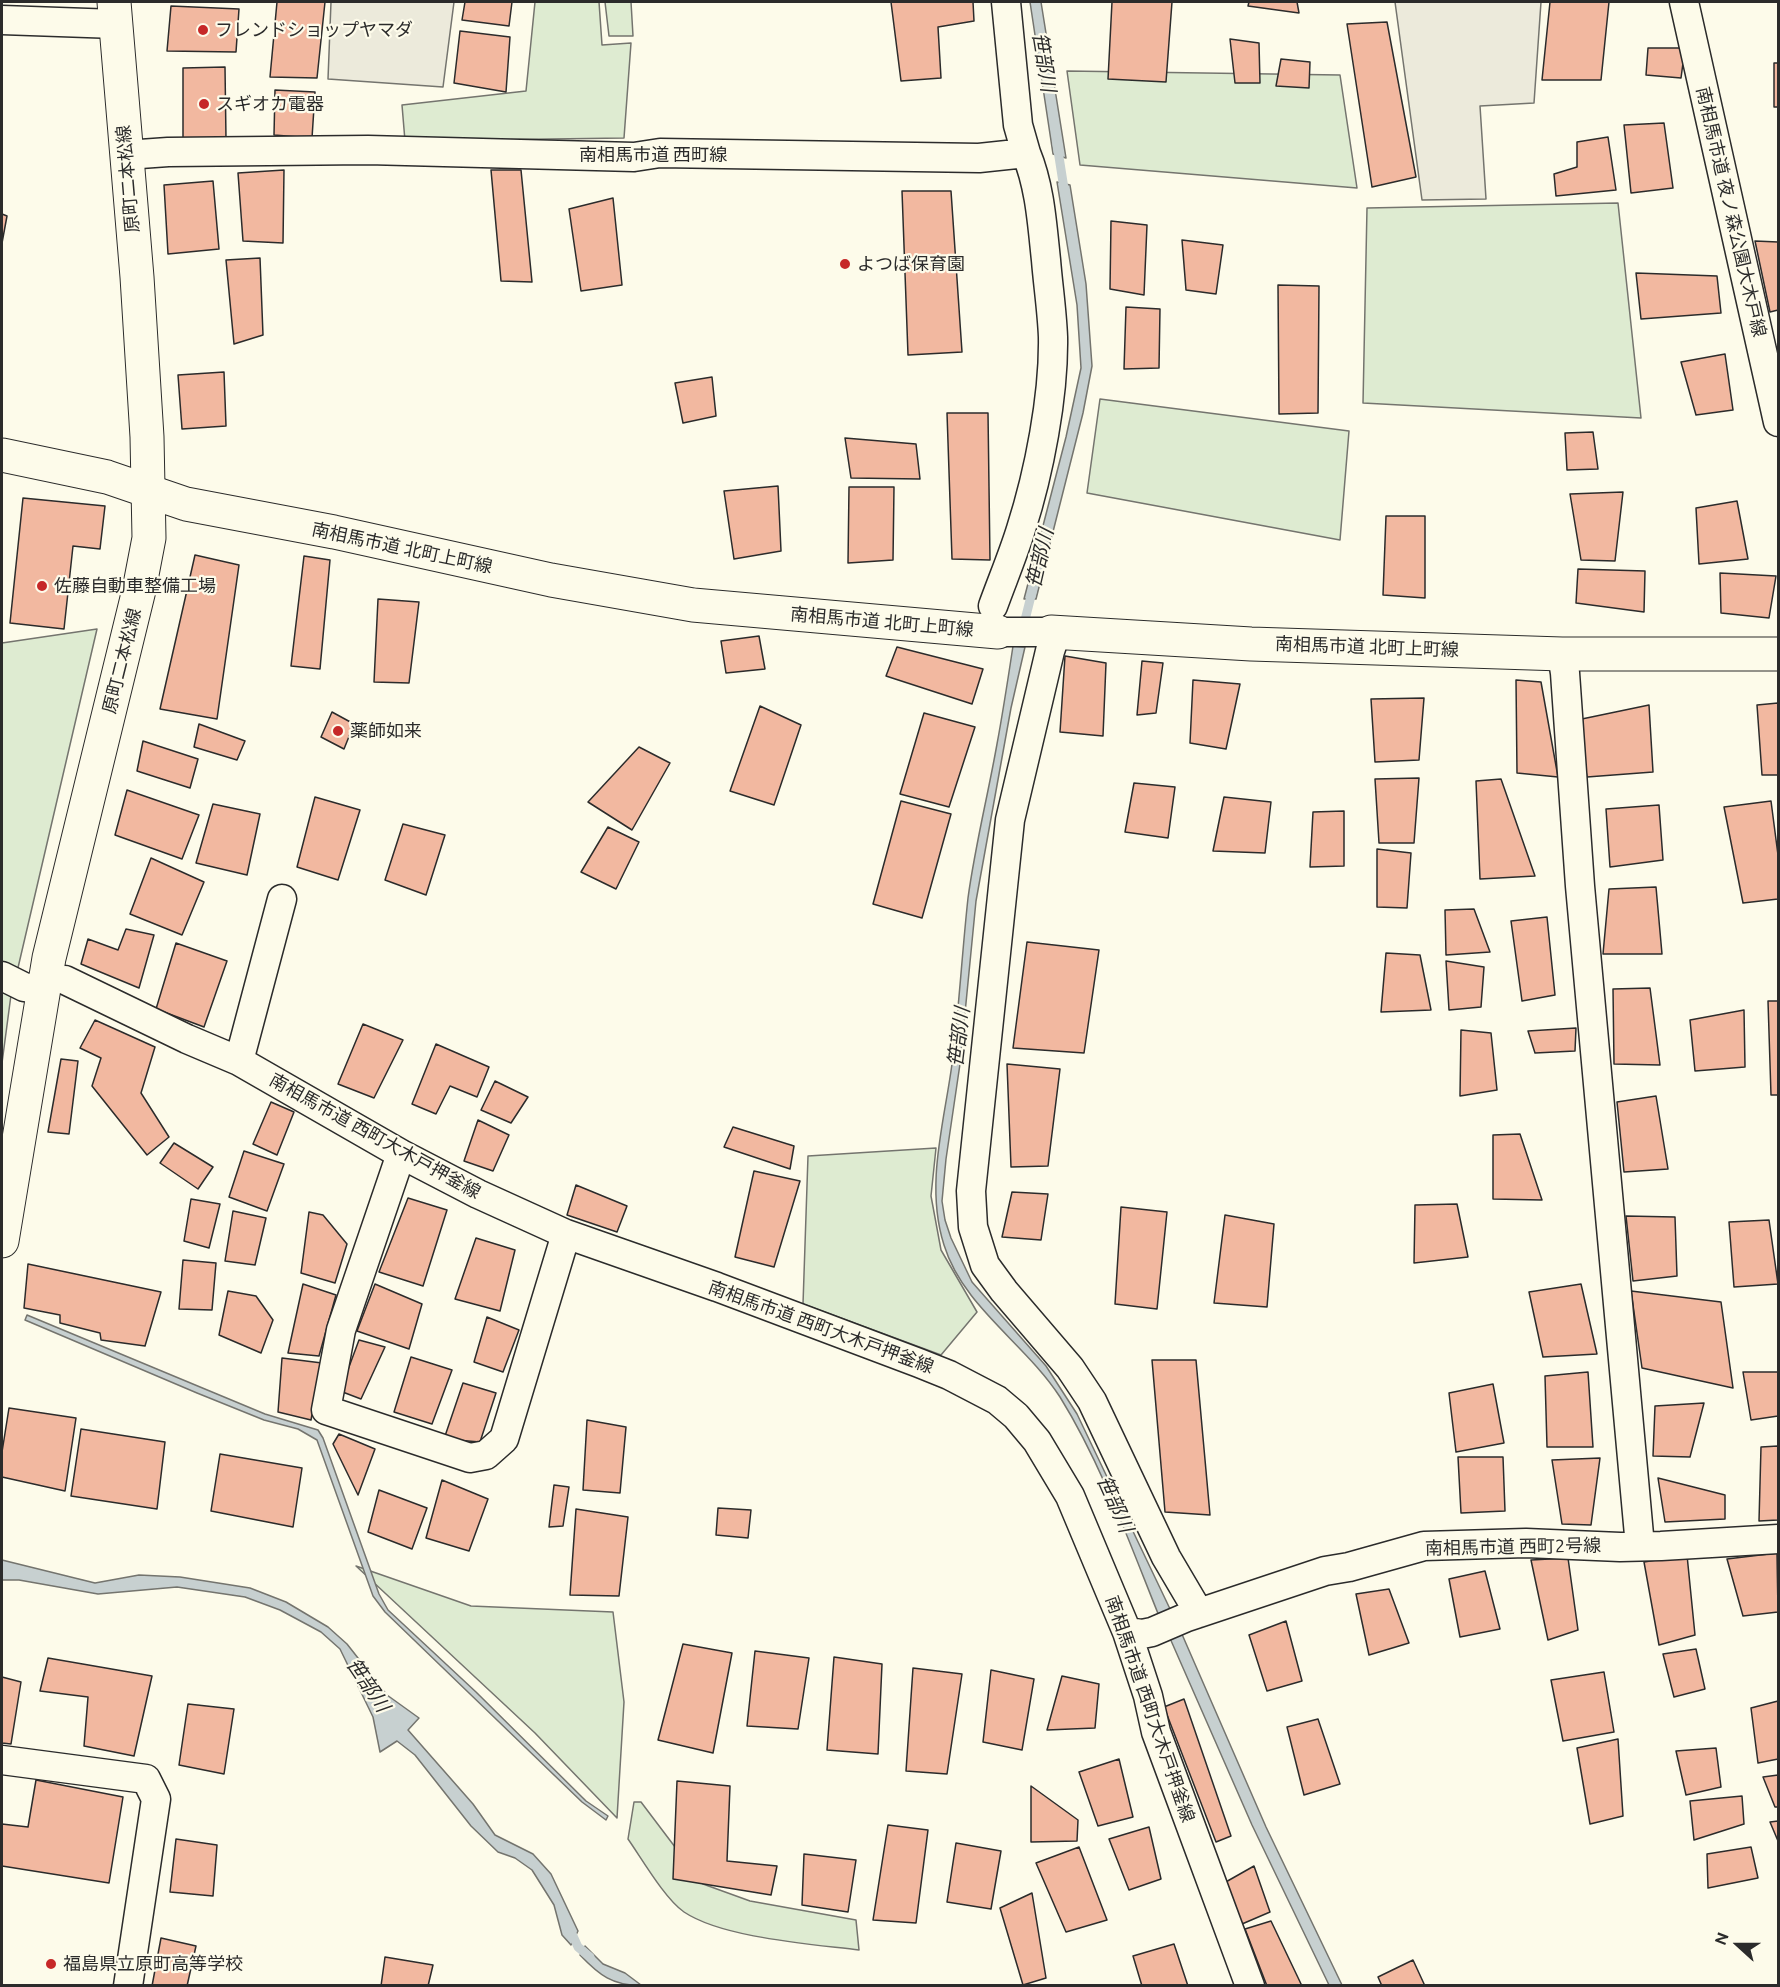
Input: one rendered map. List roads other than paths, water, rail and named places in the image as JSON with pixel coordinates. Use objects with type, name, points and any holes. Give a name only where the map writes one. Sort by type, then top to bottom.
[{"type":"street","points":[[995,619],[1028,505],[1045,423],[1053,336],[1042,224],[1031,165],[1018,125],[1006,2]]},
{"type":"street","name":"南相馬市道 夜ノ森公園大木戸線","points":[[1684,2],[1779,422]]},
{"type":"street","points":[[2,20],[115,13]]},
{"type":"street","name":"原町二本松線","points":[[2,1240],[149,538],[147,437],[137,277],[115,13]]},
{"type":"street","name":"南相馬市道 西町線","points":[[126,155],[168,152],[368,150],[633,157],[660,153],[980,158],[1031,165]]},
{"type":"street","name":"南相馬市道 北町上町線","points":[[2,455],[107,477],[186,504],[334,532],[551,580],[693,605],[995,619],[1054,633],[1251,644],[1562,654],[1779,654]]},
{"type":"street","points":[[1054,633],[1010,820],[971,1191],[973,1227],[985,1264],[1070,1368],[1092,1401],[1193,1615]]},
{"type":"street","points":[[1562,654],[1580,886],[1640,1546]]},
{"type":"street","points":[[239,1061],[282,899]]},
{"type":"street","name":"南相馬市道 西町大木戸押釜線","points":[[2,976],[24,987],[54,985],[239,1061],[401,1154],[478,1194],[566,1234],[717,1287],[949,1374],[997,1400],[1016,1416],[1037,1441],[1070,1496],[1139,1632],[1148,1696],[1156,1732],[1250,1986]]},
{"type":"street","points":[[401,1154],[341,1330],[326,1410],[470,1458],[486,1455],[504,1439],[566,1234]]},
{"type":"street","name":"南相馬市道 西町2号線","points":[[1139,1632],[1325,1571],[1349,1567],[1424,1546],[1527,1543],[1620,1547],[1779,1539]]},
{"type":"street","points":[[2,1760],[146,1779],[156,1799],[128,1986]]},
{"type":"water","points":[[1030,2],[1041,2],[1066,158],[1053,154]]},
{"type":"water","points":[[1057,182],[1070,185],[1086,284],[1092,366],[1083,413],[1036,599],[1024,599],[1066,437],[1081,368],[1077,305]]},
{"type":"water","points":[[1013,646],[1025,647],[1011,708],[976,901],[960,1064],[942,1201],[951,1238],[972,1282],[1046,1366],[1077,1414],[1171,1611],[1159,1616],[1114,1504],[1075,1422],[1046,1378],[965,1287],[944,1245],[939,1222],[936,1200],[938,1154],[952,1064],[968,898]]},
{"type":"water","points":[[27,1315],[265,1414],[318,1430],[323,1438],[379,1594],[388,1610],[476,1692],[586,1801],[608,1816],[606,1820],[582,1802],[385,1612],[373,1596],[317,1440],[298,1429],[264,1420],[25,1320]]},
{"type":"water","points":[[2,1560],[95,1583],[139,1575],[180,1577],[250,1588],[286,1602],[328,1627],[347,1644],[387,1695],[419,1718],[408,1730],[473,1804],[495,1835],[533,1854],[551,1874],[578,1931],[571,1945],[562,1935],[554,1905],[532,1870],[515,1858],[498,1852],[471,1826],[415,1755],[397,1741],[380,1752],[373,1717],[340,1649],[321,1632],[280,1610],[245,1597],[177,1587],[98,1594],[19,1580],[2,1580]]},
{"type":"water","points":[[1181,1632],[1266,1827],[1342,1985],[1329,1985],[1252,1825],[1169,1636]]},
{"type":"water","points":[[585,1946],[603,1964],[625,1973],[641,1985],[622,1984],[600,1974],[580,1955]]},
{"type":"waterway","name":"笹部川","points":[[1057,144],[1065,195]]},
{"type":"waterway","name":"笹部川","points":[[1023,628],[1033,588]]},
{"type":"waterway","name":"笹部川","points":[[569,1927],[578,1947],[590,1957]]},
{"type":"place","name":"フレンドショップヤマダ","points":[[203,30]]},
{"type":"place","name":"スギオカ電器","points":[[204,104]]},
{"type":"place","name":"よつば保育園","points":[[845,264]]},
{"type":"place","name":"佐藤自動車整備工場","points":[[42,586]]},
{"type":"place","name":"薬師如来","points":[[338,731]]},
{"type":"place","name":"福島県立原町高等学校","points":[[51,1964]]}]
